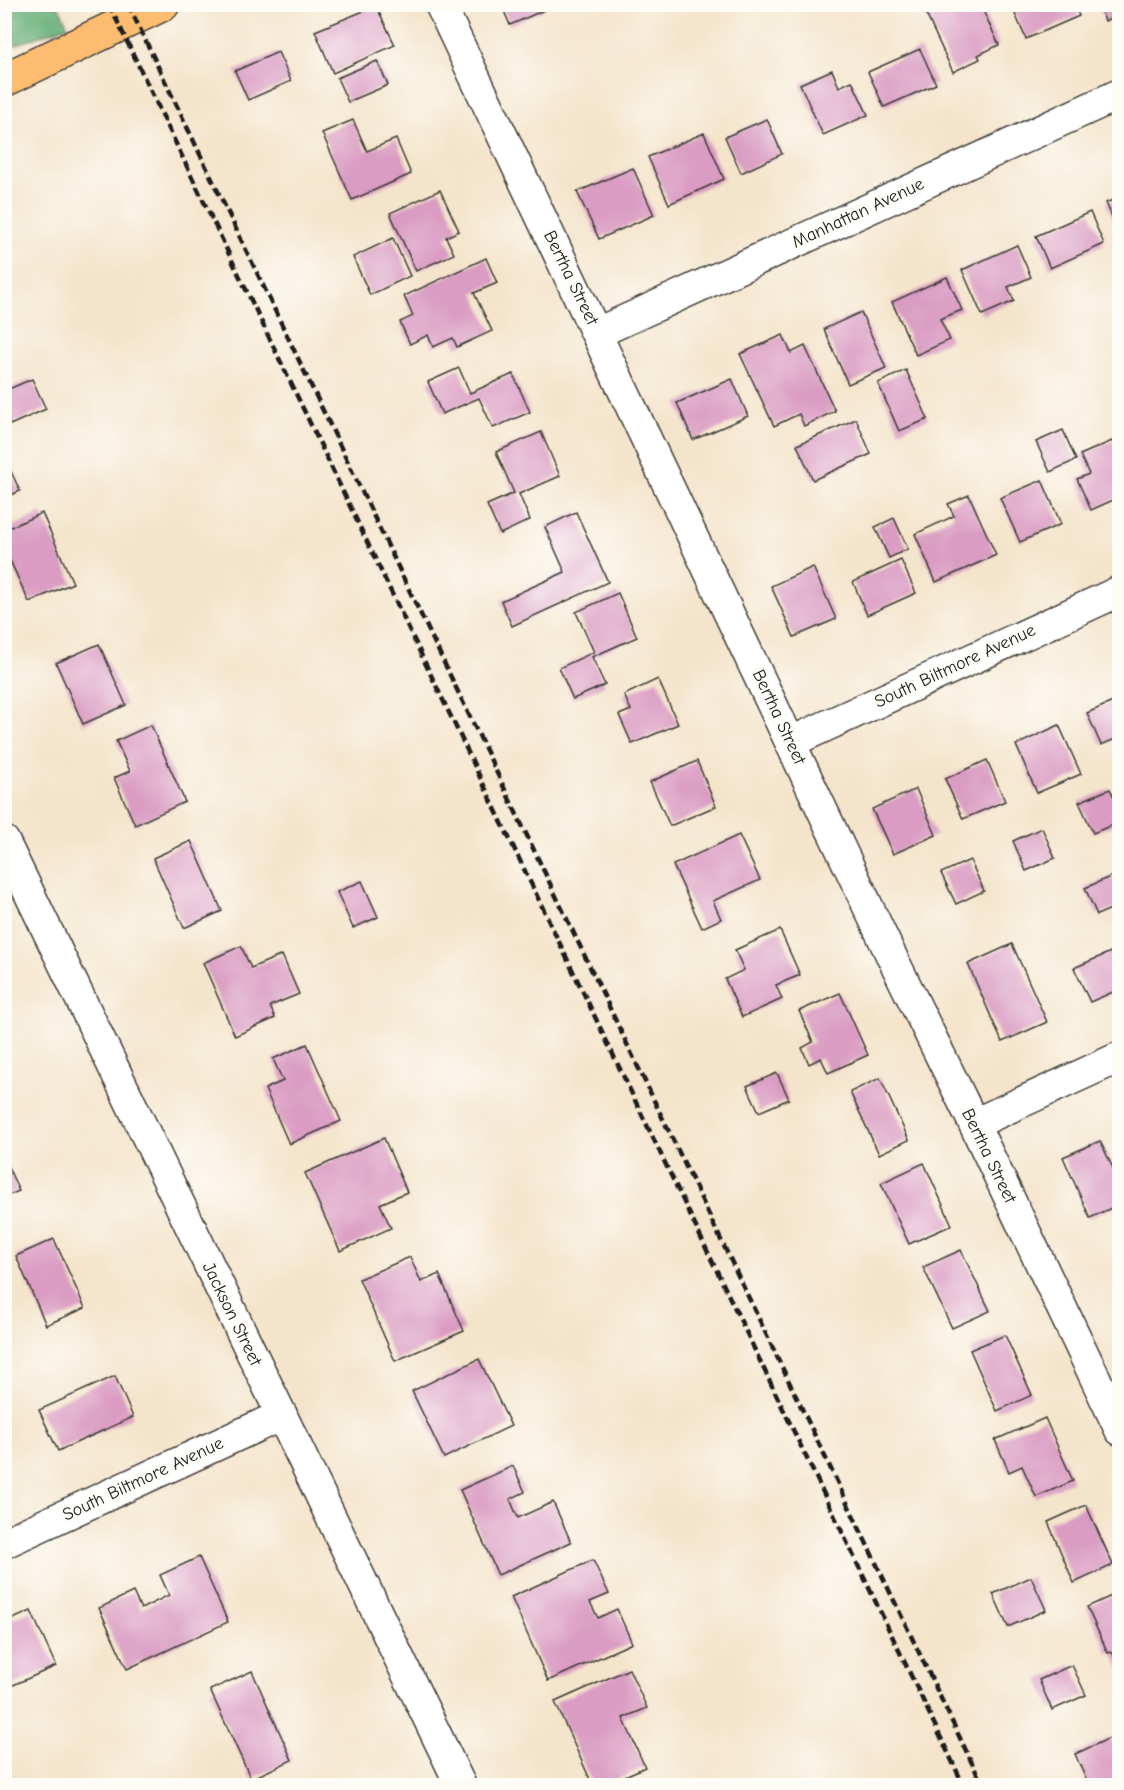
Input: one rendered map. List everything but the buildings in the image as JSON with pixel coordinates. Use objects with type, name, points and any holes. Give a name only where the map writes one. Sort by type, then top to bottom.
[{"type":"main road","points":[[4,80],[163,4]]},
{"type":"street","name":"Bertha Street","points":[[440,4],[1119,1430]]},
{"type":"street","name":"Manhattan Avenue","points":[[597,333],[1119,94]]},
{"type":"street","name":"South Biltmore Avenue","points":[[791,742],[1119,591]]},
{"type":"street","name":"Jackson Street","points":[[4,841],[461,1785]]},
{"type":"street","points":[[974,1124],[1119,1057]]},
{"type":"street","name":"South Biltmore Avenue","points":[[4,1544],[282,1415]]},
{"type":"green space","points":[[5,4],[58,5],[68,26],[6,48]]},
{"type":"railway","points":[[109,4],[964,1786]]},
{"type":"railway","points":[[128,4],[983,1786]]}]
